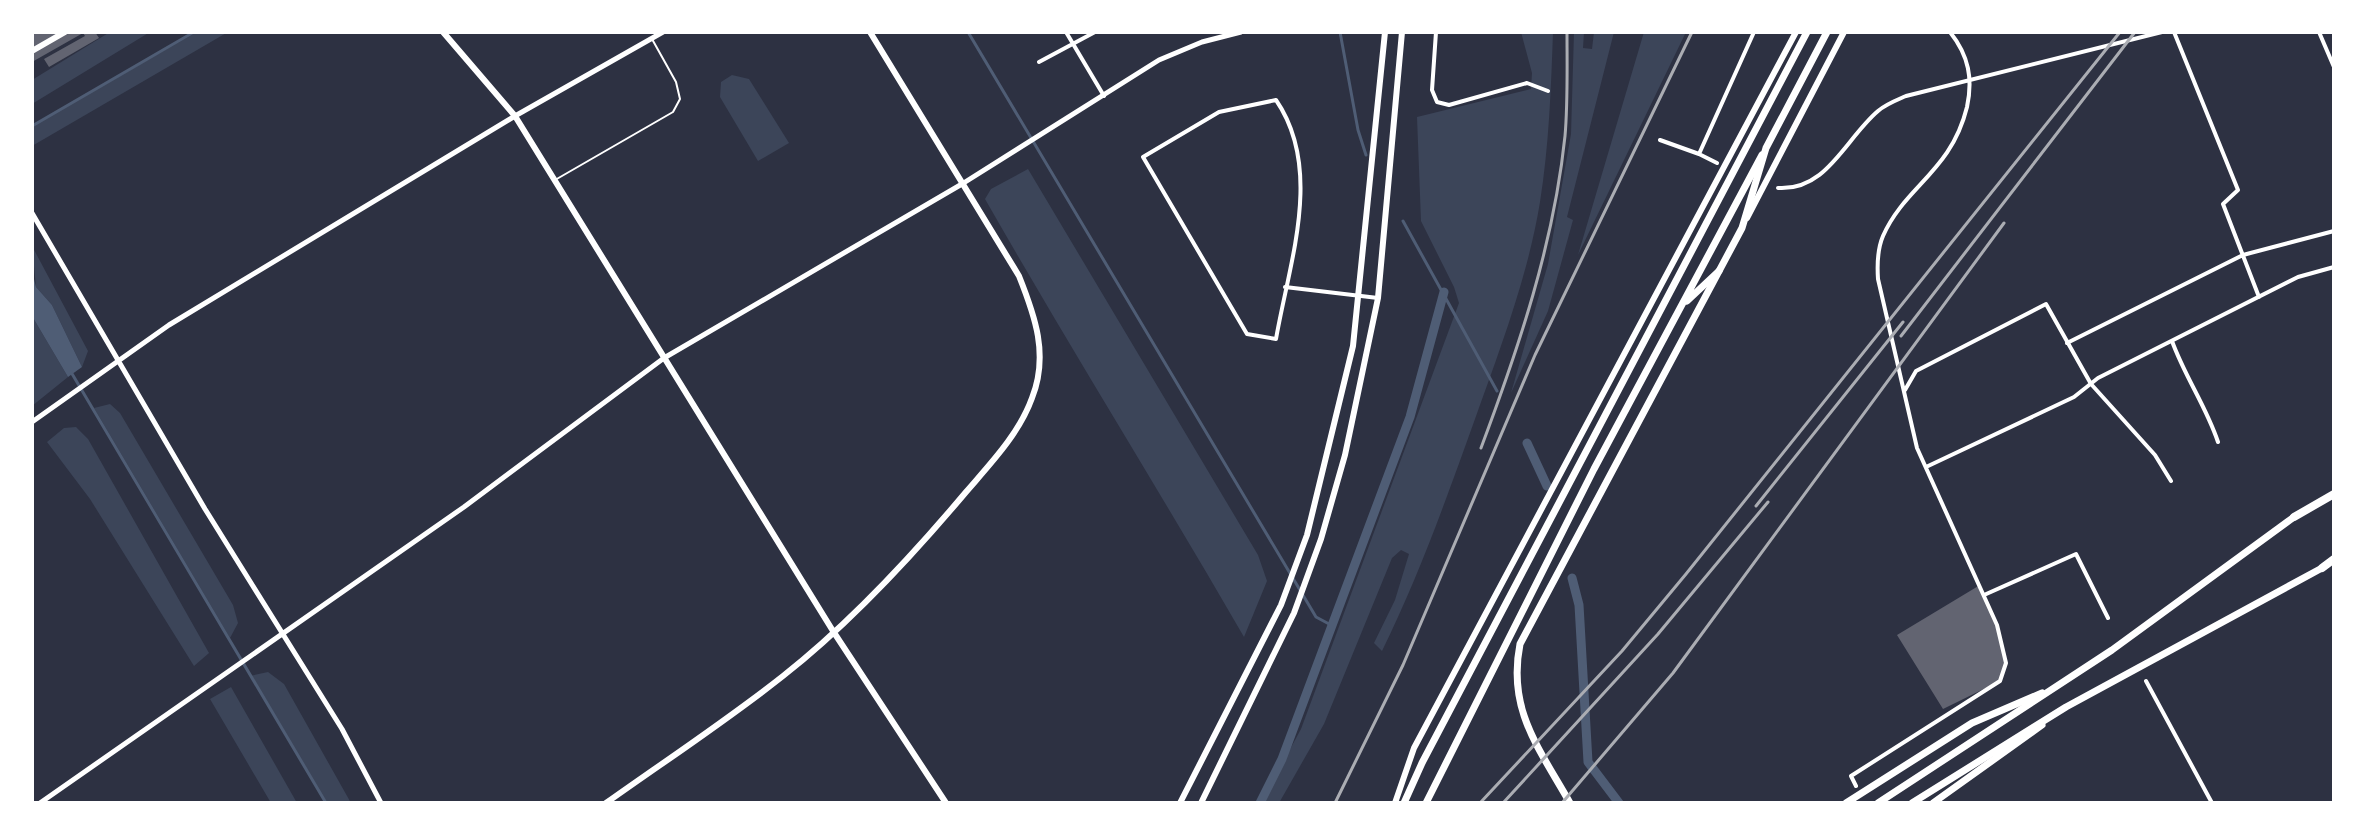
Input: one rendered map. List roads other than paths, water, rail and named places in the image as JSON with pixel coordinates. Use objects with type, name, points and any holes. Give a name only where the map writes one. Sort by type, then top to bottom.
[{"type":"highway","points":[[2294,517],[2334,494]]},
{"type":"highway","points":[[2322,568],[2334,559]]},
{"type":"main road","points":[[32,51],[65,32]]},
{"type":"main road","points":[[443,32],[515,116],[833,631],[946,803]]},
{"type":"main road","points":[[606,803],[784,676],[833,631],[943,520],[1016,431],[1033,397],[1041,360],[1036,319],[1019,276],[870,32]]},
{"type":"main road","points":[[1180,803],[1281,605],[1307,535],[1353,346],[1385,32]]},
{"type":"main road","points":[[1201,803],[1294,613],[1345,455],[1378,298],[1402,32]]},
{"type":"main road","points":[[1395,803],[1421,734],[1796,32]]},
{"type":"main road","points":[[1404,803],[1444,721],[1807,32]]},
{"type":"main road","points":[[1426,803],[1594,469],[1827,32]]},
{"type":"main road","points":[[1570,803],[1524,721],[1516,693],[1515,667],[1520,644],[1844,32]]},
{"type":"main road","points":[[1742,228],[1766,148]]},
{"type":"main road","points":[[1682,305],[1721,269]]},
{"type":"main road","points":[[1878,803],[2055,688],[2294,517]]},
{"type":"main road","points":[[1912,803],[2066,707],[2322,568]]},
{"type":"main road","points":[[1846,803],[1972,723],[2055,688]]},
{"type":"main road","points":[[1933,803],[2066,707]]},
{"type":"street","points":[[32,422],[116,359],[515,116],[663,32]]},
{"type":"street","points":[[1066,32],[1104,96]]},
{"type":"street","points":[[1039,62],[1095,32]]},
{"type":"street","points":[[40,803],[464,507],[664,358],[962,184],[1159,60],[1202,42],[1241,32]]},
{"type":"street","points":[[1436,32],[1432,90],[1437,102],[1449,105],[1527,83],[1548,91]]},
{"type":"street","points":[[1699,154],[1754,32]]},
{"type":"street","points":[[1856,786],[1851,776],[2000,681],[2006,663],[1997,625],[1917,448],[1878,279],[1877,258],[1884,235],[1947,157],[1960,134],[1973,79],[1950,32]]},
{"type":"street","points":[[1778,188],[1794,189],[1813,183],[1879,110],[1906,96],[2162,32]]},
{"type":"street","points":[[2174,32],[2238,190],[2223,204],[2259,297]]},
{"type":"street","points":[[2319,32],[2334,67]]},
{"type":"street","points":[[1276,100],[1291,122],[1300,164],[1300,207],[1285,287],[1276,339],[1247,334],[1143,157],[1219,112],[1276,100]]},
{"type":"street","points":[[1660,140],[1717,163]]},
{"type":"street","points":[[32,213],[281,634],[342,729],[381,803]]},
{"type":"street","points":[[2067,343],[2243,255],[2334,231]]},
{"type":"street","points":[[1926,467],[2074,397],[2091,384],[2298,277],[2334,267]]},
{"type":"street","points":[[1285,287],[1378,298]]},
{"type":"street","points":[[1904,392],[1916,371],[2046,304],[2091,384],[2155,455],[2171,481]]},
{"type":"street","points":[[2172,341],[2186,378],[2207,408],[2218,442]]},
{"type":"street","points":[[1984,595],[2076,554],[2108,618]]},
{"type":"street","points":[[2146,681],[2212,803]]},
{"type":"lane","points":[[554,181],[673,112],[680,99],[676,82],[651,38]]},
{"type":"waterway","points":[[32,126],[194,32]]},
{"type":"waterway","points":[[968,32],[1316,617],[1331,625]]},
{"type":"waterway","points":[[1340,32],[1358,130],[1366,155]]},
{"type":"waterway","points":[[1403,221],[1497,391]]},
{"type":"waterway","points":[[1260,803],[1282,759],[1410,417],[1444,292]]},
{"type":"waterway","points":[[71,372],[326,803]]},
{"type":"waterway","points":[[1527,443],[1547,486]]},
{"type":"waterway","points":[[1572,578],[1579,605],[1588,762],[1619,803]]},
{"type":"railway","points":[[1481,448],[1509,372],[1553,216],[1565,136],[1567,32]]},
{"type":"railway","points":[[1335,803],[1403,665],[1535,355],[1692,32]]},
{"type":"railway","points":[[1480,803],[1622,651],[1686,574],[2120,32]]},
{"type":"railway","points":[[1901,336],[2135,32]]},
{"type":"railway","points":[[1562,803],[1673,673],[2004,223]]},
{"type":"railway","points":[[1756,506],[1903,322]]},
{"type":"railway","points":[[1503,803],[1658,634],[1768,502]]}]
